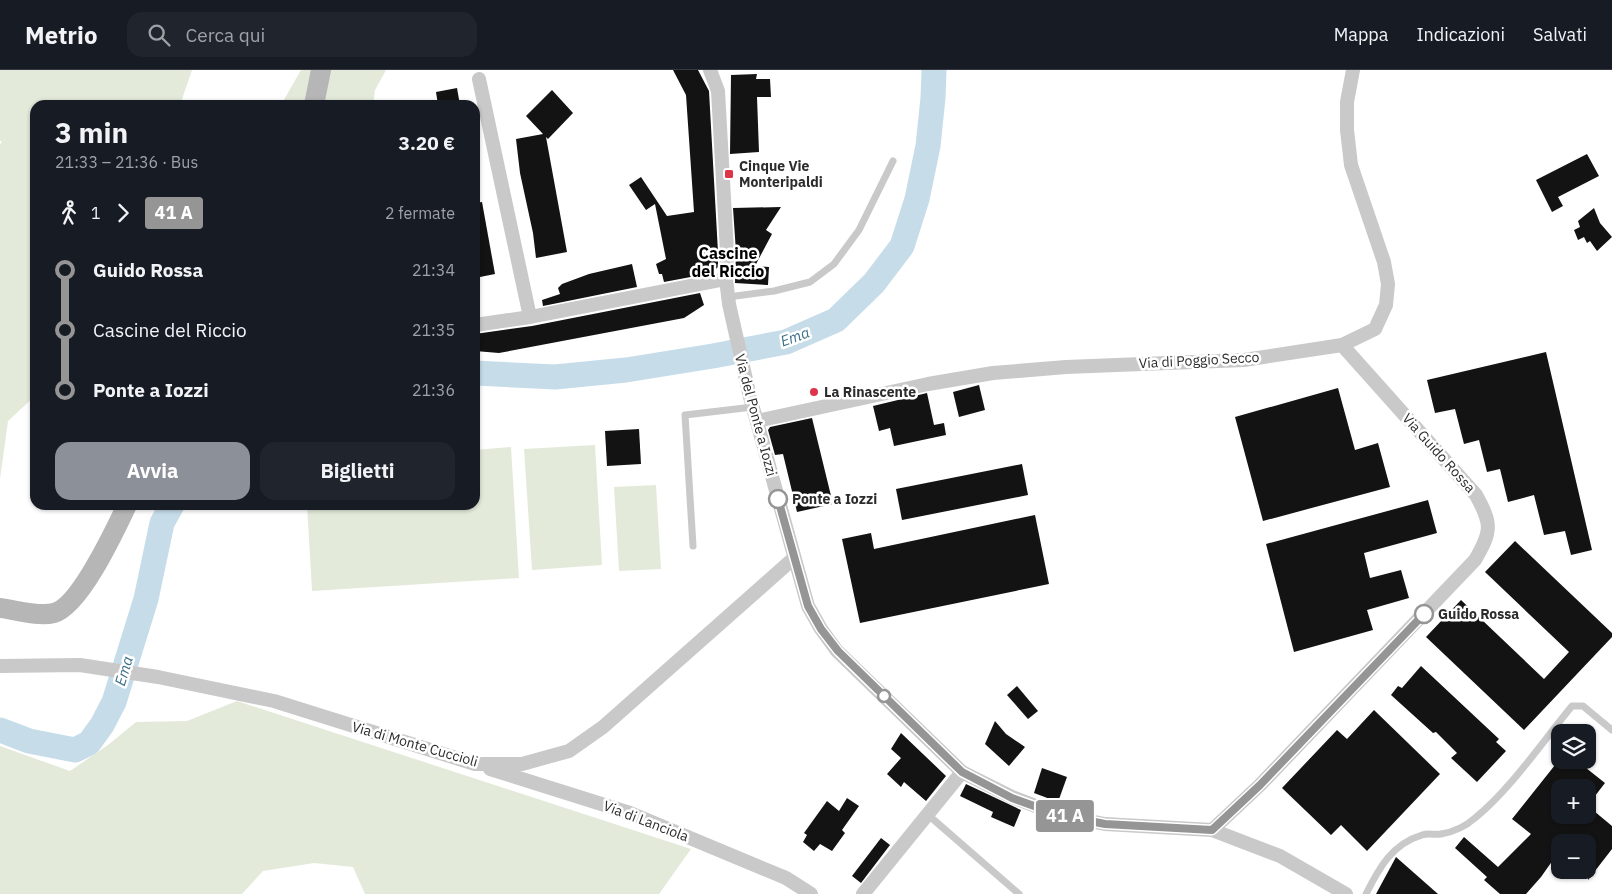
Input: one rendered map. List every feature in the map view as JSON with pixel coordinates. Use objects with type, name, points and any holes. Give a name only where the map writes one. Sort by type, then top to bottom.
[{"type":"street","points":[[315,100],[321,70]]},
{"type":"street","name":"Via del Ponte a Iozzi","points":[[710,70],[718,91],[728,301],[751,402],[794,558],[808,606],[821,629],[838,651],[962,772],[1012,798],[1059,815],[1105,824],[1212,830],[1280,856],[1346,894]]},
{"type":"street","name":"Via di Poggio Secco","points":[[757,421],[928,384],[993,373],[1066,367],[1244,360],[1342,345],[1375,329],[1386,305],[1388,284],[1384,262],[1351,165],[1347,130],[1347,102],[1353,70]]},
{"type":"street","points":[[479,79],[530,317]]},
{"type":"street","points":[[480,325],[726,279]]},
{"type":"street","name":"Via Guido Rossa","points":[[1212,830],[1260,785],[1476,560],[1487,540],[1488,516],[1476,495],[1342,345]]},
{"type":"street","points":[[0,608],[43,614],[55,613],[66,606],[81,590],[124,510]]},
{"type":"street","name":"Via di Monte Cuccioli","points":[[0,666],[80,665],[158,677],[274,702],[475,764],[522,764],[569,751],[603,727],[794,558]]},
{"type":"street","name":"Via di Lanciola","points":[[475,764],[630,813],[786,878],[811,894]]},
{"type":"street","points":[[863,894],[962,772]]},
{"type":"lane","points":[[728,301],[774,292],[810,282],[834,264],[859,230],[893,161]]},
{"type":"lane","points":[[693,546],[685,416],[751,402]]},
{"type":"lane","points":[[1366,894],[1382,862],[1407,841],[1423,834],[1442,834],[1457,829],[1474,819],[1494,801],[1572,706],[1583,706],[1612,730]]},
{"type":"lane","points":[[928,814],[1019,894]]},
{"type":"green space","points":[[0,70],[192,70],[182,100],[30,100],[30,401],[8,421],[0,479],[0,145],[2,141],[0,141]]},
{"type":"green space","points":[[301,70],[386,70],[375,90],[374,100],[284,100]]},
{"type":"green space","points":[[595,445],[602,565],[532,570],[524,449]]},
{"type":"green space","points":[[511,447],[519,578],[312,591],[307,510],[480,510],[480,450]]},
{"type":"green space","points":[[656,485],[661,569],[619,571],[614,487]]},
{"type":"green space","points":[[237,701],[691,849],[659,894],[365,894],[353,867],[314,863],[263,871],[242,894],[0,894],[0,746],[70,771],[108,745],[136,722],[187,721]]},
{"type":"building","points":[[673,70],[698,70],[709,91],[718,267],[712,273],[664,282],[656,264],[666,259],[655,204],[646,210],[629,185],[641,177],[667,216],[694,212],[686,95]]},
{"type":"building","points":[[757,74],[756,79],[770,79],[771,97],[757,97],[759,152],[730,154],[731,75]]},
{"type":"building","points":[[457,88],[459,100],[437,100],[436,92]]},
{"type":"building","points":[[552,90],[573,113],[548,139],[546,137],[567,252],[536,258],[533,233],[520,173],[516,139],[543,134],[526,116]]},
{"type":"building","points":[[1587,154],[1599,176],[1558,197],[1563,206],[1552,212],[1536,180]]},
{"type":"building","points":[[480,202],[482,202],[495,274],[480,277]]},
{"type":"building","points":[[781,207],[766,230],[772,234],[755,266],[769,267],[768,285],[735,283],[736,252],[733,208]]},
{"type":"building","points":[[1594,208],[1600,223],[1612,237],[1597,251],[1590,241],[1587,243],[1584,237],[1578,240],[1574,230],[1580,227],[1578,221]]},
{"type":"building","points":[[632,264],[637,287],[543,306],[542,300],[560,294],[558,288],[562,284],[589,274]]},
{"type":"building","points":[[700,293],[704,305],[684,318],[499,353],[480,351],[480,333],[532,326]]},
{"type":"building","points":[[1546,352],[1592,550],[1571,555],[1565,531],[1544,535],[1534,495],[1508,502],[1500,469],[1487,472],[1479,440],[1464,444],[1455,409],[1435,413],[1427,380]]},
{"type":"building","points":[[979,385],[985,410],[959,417],[953,392]]},
{"type":"building","points":[[1338,388],[1355,450],[1378,443],[1390,487],[1263,521],[1235,417]]},
{"type":"building","points":[[927,393],[934,425],[944,423],[946,435],[894,446],[890,428],[879,431],[873,406]]},
{"type":"building","points":[[812,418],[833,504],[797,512],[783,454],[775,455],[768,430],[770,427]]},
{"type":"building","points":[[639,429],[641,464],[607,466],[605,431]]},
{"type":"building","points":[[1022,464],[1028,495],[902,520],[896,489]]},
{"type":"building","points":[[1428,500],[1437,533],[1364,553],[1370,578],[1401,570],[1409,598],[1367,610],[1373,630],[1294,652],[1266,544]]},
{"type":"building","points":[[1035,515],[1049,584],[860,623],[842,539],[871,533],[874,549]]},
{"type":"building","points":[[1515,541],[1612,633],[1612,637],[1524,730],[1426,637],[1461,600],[1544,679],[1569,652],[1485,572]]},
{"type":"building","points":[[1421,666],[1499,739],[1496,742],[1506,751],[1477,782],[1451,758],[1457,753],[1436,732],[1433,733],[1391,695],[1398,686],[1402,688]]},
{"type":"building","points":[[1017,686],[1038,711],[1028,719],[1007,695]]},
{"type":"building","points":[[1374,710],[1440,774],[1367,851],[1341,825],[1331,835],[1282,788],[1337,730],[1347,739]]},
{"type":"building","points":[[995,721],[1006,734],[1025,747],[1009,766],[985,744]]},
{"type":"building","points":[[901,733],[946,776],[926,801],[904,782],[901,787],[887,774],[901,758],[891,749]]},
{"type":"building","points":[[1042,768],[1067,777],[1058,802],[1034,793]]},
{"type":"building","points":[[1552,769],[1587,769],[1605,783],[1596,795],[1596,779],[1551,779],[1551,824],[1596,824],[1596,813],[1612,826],[1612,849],[1596,870],[1596,834],[1551,834],[1551,863],[1541,877],[1526,894],[1500,894],[1484,880],[1487,877],[1455,848],[1464,837],[1498,867],[1531,834],[1512,819]]},
{"type":"building","points":[[966,784],[1021,810],[1014,827],[991,817],[993,812],[960,796]]},
{"type":"building","points":[[847,798],[859,806],[842,830],[845,833],[832,851],[820,844],[814,851],[803,842],[807,835],[804,833],[827,801],[839,811]]},
{"type":"building","points":[[881,838],[890,845],[861,883],[852,876]]},
{"type":"building","points":[[1396,857],[1438,894],[1376,894]]},
{"type":"waterway","name":"Ema","points":[[480,373],[555,377],[626,370],[786,342],[836,320],[874,283],[902,246],[917,199],[928,146],[934,70]]},
{"type":"waterway","name":"Ema","points":[[0,730],[29,741],[75,750],[89,743],[102,725],[114,702],[146,599],[162,523],[169,510]]},
{"type":"bus line","points":[[778,499],[808,606],[821,629],[838,651],[962,772],[1012,798],[1059,815],[1105,824],[1212,830],[1260,785],[1424,614]]},
{"type":"place","name":"Cinque Vie Monteripaldi","points":[[729,174]]},
{"type":"place","name":"La Rinascente","points":[[814,392]]},
{"type":"place","name":"Ponte a Iozzi","points":[[778,499]]},
{"type":"place","name":"Guido Rossa","points":[[1424,614]]},
{"type":"district","name":"Cascine del Riccio","points":[[728,262]]}]
